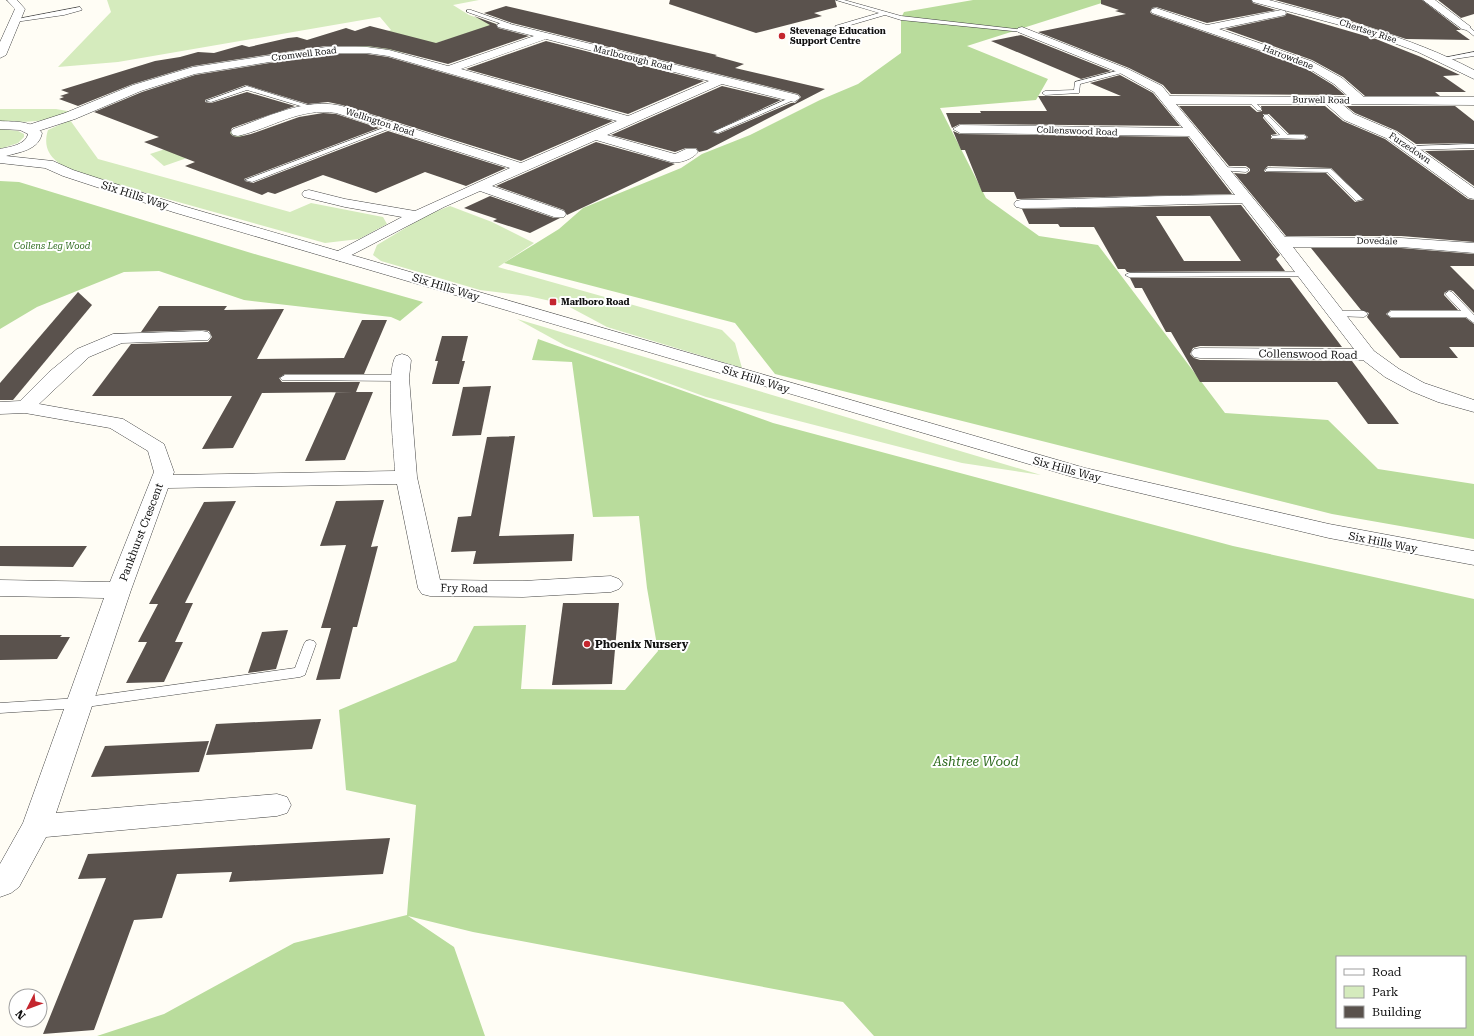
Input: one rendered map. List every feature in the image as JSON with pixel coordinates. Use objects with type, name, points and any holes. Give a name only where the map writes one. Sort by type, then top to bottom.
[{"type":"street","points":[[0,55],[20,9],[12,0]]},
{"type":"street","name":"Chertsey Rise","points":[[1257,0],[1374,33],[1441,59],[1474,75]]},
{"type":"street","points":[[1428,0],[1472,32]]},
{"type":"street","name":"Harrowdene","points":[[1156,11],[1307,63],[1338,80],[1361,101]]},
{"type":"street","name":"Harrowdene","points":[[1208,28],[1281,13]]},
{"type":"street","points":[[0,25],[14,22]]},
{"type":"street","name":"Marlborough Road","points":[[504,25],[794,98]]},
{"type":"street","name":"Collenswood Road","points":[[1022,30],[1124,71],[1150,84],[1168,100],[1221,169],[1281,242],[1368,355],[1385,369],[1415,386],[1435,395],[1474,406]]},
{"type":"street","points":[[448,70],[545,36]]},
{"type":"street","name":"Cromwell Road","points":[[0,153],[26,145],[31,135],[70,116],[137,88],[178,75],[303,52],[337,49],[367,50],[389,53],[628,120]]},
{"type":"street","points":[[340,256],[414,216],[478,186],[721,80]]},
{"type":"street","name":"Burwell Road","points":[[1168,100],[1474,101]]},
{"type":"street","name":"Furzedown","points":[[1329,100],[1349,116],[1391,135],[1412,148],[1471,192]]},
{"type":"street","name":"Wellington Road","points":[[238,132],[309,108],[330,107],[521,167]]},
{"type":"street","points":[[0,125],[31,135],[48,164]]},
{"type":"street","name":"Collenswood Road","points":[[960,129],[1193,132]]},
{"type":"street","points":[[594,135],[676,159],[692,152]]},
{"type":"street","name":"Six Hills Way","points":[[0,159],[48,164],[68,173],[178,209],[1080,473],[1329,531],[1474,558]]},
{"type":"street","points":[[478,186],[559,214]]},
{"type":"street","points":[[309,194],[345,203],[414,216]]},
{"type":"street","points":[[1022,204],[1105,204],[1133,200],[1246,199]]},
{"type":"street","name":"Dovedale","points":[[1281,242],[1373,241],[1435,244],[1474,248]]},
{"type":"street","points":[[25,407],[56,376],[83,353],[119,338],[202,336]]},
{"type":"street","name":"Collenswood Road","points":[[1200,353],[1368,355]]},
{"type":"street","name":"Fry Road","points":[[401,369],[406,477],[430,588],[524,589],[611,584]]},
{"type":"street","name":"Pankhurst Crescent","points":[[0,408],[25,407],[116,423],[157,448],[164,472],[119,590],[37,826],[8,878],[0,884]]},
{"type":"street","points":[[160,482],[406,477]]},
{"type":"street","name":"Pankhurst Crescent","points":[[0,588],[119,590]]},
{"type":"street","points":[[37,826],[277,806]]},
{"type":"lane","points":[[839,0],[884,14],[917,20],[1022,30]]},
{"type":"lane","points":[[14,22],[64,13],[66,10],[80,9]]},
{"type":"lane","points":[[1281,13],[1294,10]]},
{"type":"lane","points":[[469,11],[504,25]]},
{"type":"lane","points":[[837,27],[884,14]]},
{"type":"lane","points":[[1441,59],[1474,54]]},
{"type":"lane","points":[[1045,93],[1078,92],[1077,83],[1124,71]]},
{"type":"lane","points":[[209,101],[247,88],[309,108]]},
{"type":"lane","points":[[716,132],[744,118],[753,116],[794,98]]},
{"type":"lane","points":[[1250,100],[1260,110]]},
{"type":"lane","points":[[1266,116],[1286,137]]},
{"type":"lane","points":[[249,180],[393,126]]},
{"type":"lane","points":[[1274,137],[1304,137]]},
{"type":"lane","points":[[1412,148],[1474,146]]},
{"type":"lane","points":[[1221,169],[1246,170]]},
{"type":"lane","points":[[1268,170],[1329,170],[1359,199]]},
{"type":"lane","points":[[1129,275],[1306,274]]},
{"type":"lane","points":[[1449,294],[1471,317]]},
{"type":"lane","points":[[1336,314],[1364,314]]},
{"type":"lane","points":[[1391,314],[1471,317]]},
{"type":"lane","points":[[285,378],[401,369]]},
{"type":"lane","points":[[0,708],[79,704],[300,672],[310,644]]},
{"type":"green space","points":[[107,0],[479,0],[453,5],[469,15],[496,24],[405,53],[380,48],[343,45],[391,30],[380,17],[118,62],[58,67],[111,12]]},
{"type":"green space","points":[[973,0],[1111,0],[967,46],[1048,79],[1036,100],[940,108],[986,198],[1039,236],[1098,245],[1225,413],[1328,420],[1378,469],[1474,484],[1474,539],[1332,514],[775,374],[735,323],[504,263],[559,229],[583,208],[681,168],[702,154],[750,135],[820,100],[858,84],[901,53],[901,18],[904,12]]},
{"type":"green space","points":[[0,109],[56,109],[73,112],[46,120],[10,122],[0,121]]},
{"type":"green space","points":[[70,120],[98,159],[290,212],[311,203],[383,217],[387,224],[359,239],[325,243],[78,174],[58,163],[49,153],[47,146],[46,139],[48,130]]},
{"type":"green space","points":[[0,129],[18,131],[24,134],[24,137],[18,143],[0,149]]},
{"type":"green space","points":[[226,129],[247,137],[164,166],[150,154]]},
{"type":"green space","name":"Collens Leg Wood","points":[[0,181],[19,182],[258,255],[423,302],[400,321],[391,317],[244,300],[159,271],[124,272],[37,307],[0,329]]},
{"type":"green space","points":[[450,206],[492,222],[534,243],[498,267],[722,330],[735,343],[742,368],[607,327],[564,304],[528,296],[480,290],[381,261],[373,255],[377,245],[427,215]]},
{"type":"green space","points":[[517,319],[1041,475],[962,463],[706,397],[566,346]]},
{"type":"green space","name":"Ashtree Wood","points":[[538,339],[773,423],[1233,546],[1474,599],[1474,1036],[874,1036],[843,1002],[473,932],[408,916],[454,947],[485,1036],[97,1036],[164,1014],[294,943],[407,915],[416,805],[346,790],[339,710],[456,661],[474,626],[526,625],[521,689],[625,690],[658,651],[647,588],[639,516],[593,517],[572,362],[532,360]]},
{"type":"building","points":[[670,0],[835,0],[837,7],[814,13],[822,16],[756,33],[669,4]]},
{"type":"building","points":[[1101,0],[1251,0],[1253,3],[1276,10],[1207,23],[1156,7],[1152,8],[1150,12],[1152,14],[1302,66],[1333,85],[1345,95],[1171,94],[1163,85],[1129,68],[1038,32],[1126,14],[1115,11],[1119,10],[1101,4]]},
{"type":"building","points":[[1275,0],[1422,0],[1461,30],[1456,30],[1470,40],[1406,39],[1348,20]]},
{"type":"building","points":[[1438,0],[1474,0],[1474,14],[1461,18]]},
{"type":"building","points":[[506,6],[717,55],[715,56],[744,64],[735,68],[825,89],[707,150],[699,152],[696,148],[686,148],[675,152],[611,135],[722,86],[781,100],[712,132],[718,134],[791,103],[795,103],[801,97],[798,94],[512,23],[484,13]]},
{"type":"building","points":[[1287,13],[1376,39],[1421,57],[1460,75],[1443,76],[1466,92],[1435,92],[1440,96],[1365,96],[1343,77],[1312,60],[1225,29],[1285,16]]},
{"type":"building","points":[[474,16],[496,24],[498,28],[529,36],[448,64],[389,49],[367,46],[326,46],[193,66],[133,84],[78,106],[59,99],[64,97],[60,96],[69,93],[61,90],[155,61],[180,57],[198,52],[214,53],[242,45],[249,47],[288,38],[297,37],[307,40],[346,28],[355,31],[370,26],[436,43],[490,25]]},
{"type":"building","points":[[1021,35],[1111,71],[1081,79],[991,41]]},
{"type":"building","points":[[546,41],[704,81],[628,114],[466,69]]},
{"type":"building","points":[[326,54],[367,54],[388,57],[613,121],[521,161],[342,105],[328,102],[308,104],[246,85],[205,100],[205,102],[211,103],[247,92],[295,106],[232,128],[230,133],[233,136],[238,137],[251,134],[299,117],[323,113],[336,114],[379,128],[244,179],[245,181],[253,183],[388,131],[506,168],[466,186],[425,172],[376,193],[323,175],[275,194],[268,192],[262,195],[185,166],[195,162],[144,142],[159,137],[94,112],[142,92],[195,75]]},
{"type":"building","points":[[1120,75],[1153,93],[1180,126],[960,124],[952,128],[946,113],[981,113],[980,111],[1047,111],[1038,96],[1121,96],[1090,83]]},
{"type":"building","points":[[1179,106],[1250,106],[1257,112],[1262,111],[1261,106],[1325,106],[1343,121],[1385,139],[1468,199],[1474,200],[1474,242],[1401,236],[1286,236],[1234,173],[1246,174],[1250,171],[1250,169],[1246,166],[1229,166]],"holes":[[[1263,114],[1269,114],[1289,134],[1304,134],[1308,137],[1304,140],[1271,139],[1271,135],[1277,134],[1263,118]],[[1268,166],[1331,168],[1364,200],[1355,202],[1326,173],[1265,172],[1264,170]]]},
{"type":"building","points":[[1346,106],[1455,106],[1474,121],[1474,143],[1416,144],[1397,131],[1355,113]]},
{"type":"building","points":[[953,131],[960,134],[1188,137],[1232,194],[1017,199],[1014,192],[982,192],[965,150],[961,150]]},
{"type":"building","points":[[596,142],[675,164],[567,215],[564,210],[496,186]]},
{"type":"building","points":[[1474,150],[1474,186],[1425,151]]},
{"type":"building","points":[[490,196],[554,218],[560,218],[530,233],[493,221],[497,219],[464,208]]},
{"type":"building","points":[[1241,205],[1280,255],[1276,259],[1285,271],[1127,272],[1125,269],[1118,269],[1094,227],[1060,227],[1058,224],[1029,224],[1022,209]],"holes":[[[1156,216],[1210,216],[1241,261],[1184,261]]]},
{"type":"building","points":[[1311,248],[1401,248],[1474,254],[1474,266],[1450,266],[1474,290],[1474,313],[1453,291],[1449,290],[1444,293],[1444,295],[1458,310],[1391,310],[1386,314],[1391,318],[1466,318],[1474,324],[1474,347],[1449,347],[1458,358],[1400,358],[1367,317],[1369,313],[1361,310]]},
{"type":"building","points":[[1130,278],[1290,278],[1342,347],[1200,346],[1193,348],[1190,354],[1194,358],[1200,360],[1352,361],[1399,424],[1368,424],[1337,382],[1200,382],[1171,332],[1166,332],[1142,288],[1135,288]]},
{"type":"building","points":[[78,292],[92,305],[13,400],[0,400],[0,383]]},
{"type":"building","points":[[159,306],[227,306],[224,310],[284,309],[257,359],[344,358],[362,320],[387,320],[364,374],[285,374],[279,378],[282,382],[360,382],[356,392],[373,392],[345,460],[305,461],[336,392],[262,393],[233,448],[202,449],[232,396],[92,396],[131,344],[208,342],[212,337],[209,331],[202,330],[141,332]]},
{"type":"building","points":[[442,336],[468,336],[462,361],[465,361],[459,384],[432,384],[438,361],[435,361]]},
{"type":"building","points":[[491,386],[481,435],[452,436],[463,387]]},
{"type":"building","points":[[515,436],[499,536],[574,534],[572,561],[473,564],[476,551],[451,552],[458,517],[471,516],[487,437]]},
{"type":"building","points":[[384,500],[371,547],[378,546],[357,627],[353,627],[340,679],[316,680],[331,628],[321,628],[346,545],[320,546],[336,501]]},
{"type":"building","points":[[236,501],[185,603],[193,603],[175,642],[183,642],[164,682],[126,683],[147,642],[138,642],[158,604],[149,604],[204,502]]},
{"type":"building","points":[[0,546],[87,546],[73,567],[0,566]]},
{"type":"building","name":"Phoenix Nursery","points":[[563,603],[619,603],[612,684],[552,685]]},
{"type":"building","points":[[288,630],[276,669],[248,673],[262,632]]},
{"type":"building","points":[[0,635],[62,635],[60,637],[70,637],[57,659],[0,660]]},
{"type":"building","points":[[321,719],[312,749],[206,755],[216,724]]},
{"type":"building","points":[[209,741],[199,772],[91,777],[105,746]]},
{"type":"building","points":[[390,838],[383,874],[229,882],[232,872],[177,874],[162,918],[134,920],[94,1030],[43,1034],[45,1028],[48,1028],[48,1022],[106,878],[78,879],[88,854]]},
{"type":"place","name":"Stevenage Education Support Centre","points":[[782,36]]},
{"type":"place","name":"Marlboro Road","points":[[553,302]]},
{"type":"place","name":"Phoenix Nursery","points":[[587,644]]}]
